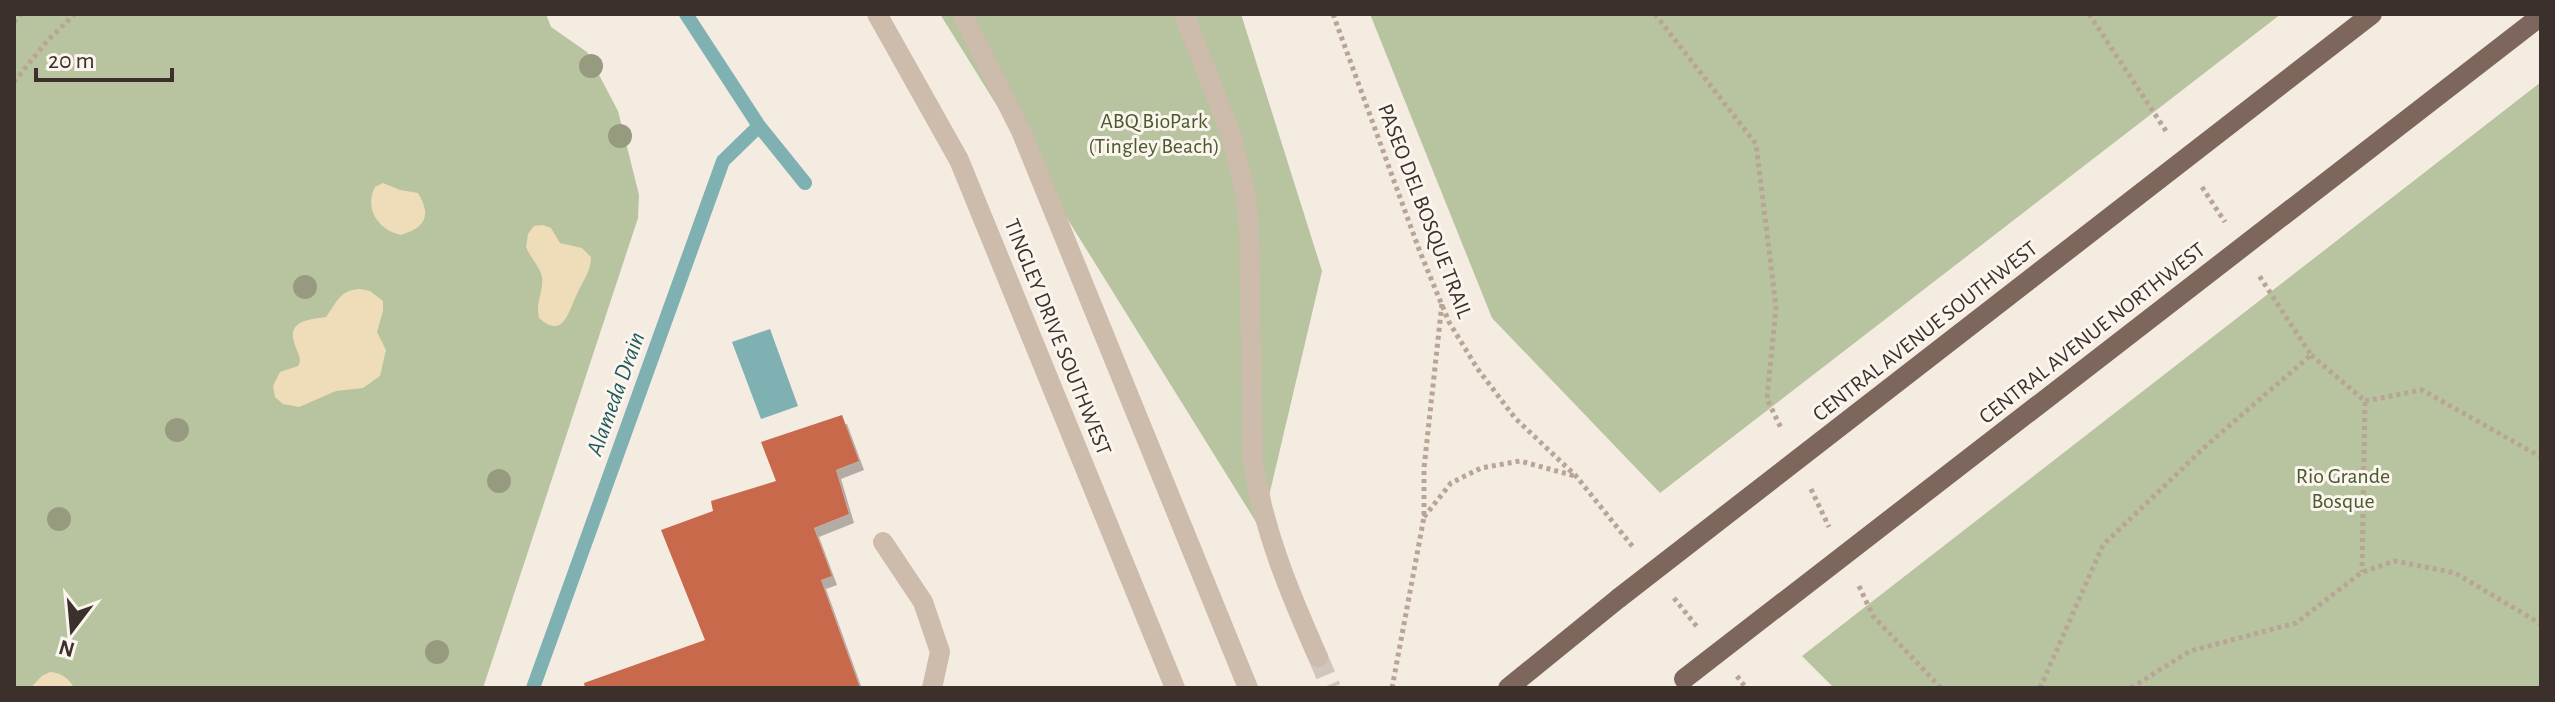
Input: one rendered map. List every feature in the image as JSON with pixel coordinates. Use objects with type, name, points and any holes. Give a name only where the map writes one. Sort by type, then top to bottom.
[{"type":"main road","name":"CENTRAL AVENUE SOUTHWEST","points":[[1508,688],[1619,598],[2372,14]]},
{"type":"main road","name":"CENTRAL AVENUE NORTHWEST","points":[[1678,684],[2541,16]]},
{"type":"street","name":"TINGLEY DRIVE SOUTHWEST","points":[[877,14],[959,160],[1175,688]]},
{"type":"street","name":"TINGLEY DRIVE SOUTHWEST","points":[[962,14],[1021,131],[1248,688]]},
{"type":"street","points":[[1184,14],[1232,137],[1246,197],[1252,447],[1258,496],[1269,537],[1318,657]]},
{"type":"street","points":[[883,542],[923,602],[940,652],[932,688]]},
{"type":"path","points":[[14,22],[21,14]]},
{"type":"path","points":[[14,82],[47,41],[75,14]]},
{"type":"path","name":"PASEO DEL BOSQUE TRAIL","points":[[1333,14],[1420,252],[1449,322],[1477,368],[1515,418],[1576,476],[1520,461],[1481,468],[1451,483],[1424,517]]},
{"type":"path","points":[[1655,14],[1756,144],[1776,307],[1767,399],[1787,440]]},
{"type":"path","points":[[2089,14],[2166,132]]},
{"type":"path","points":[[2200,184],[2226,224]]},
{"type":"path","points":[[2251,263],[2311,355],[2365,401]]},
{"type":"path","points":[[1392,688],[1424,517],[1424,468],[1442,302]]},
{"type":"path","points":[[2040,688],[2103,545],[2208,444],[2311,355]]},
{"type":"path","points":[[2365,401],[2422,390],[2541,457]]},
{"type":"path","points":[[2362,572],[2365,401]]},
{"type":"path","points":[[1807,480],[1833,535]]},
{"type":"path","points":[[2131,688],[2190,651],[2296,623],[2362,572],[2395,561],[2455,573],[2541,624]]},
{"type":"path","points":[[1853,576],[1873,616],[1941,688]]},
{"type":"green space","points":[[14,14],[546,14],[551,27],[587,52],[618,111],[639,195],[638,218],[483,688],[14,688]]},
{"type":"green space","name":"ABQ BioPark (Tingley Beach)","points":[[940,14],[1241,14],[1322,271],[1261,530]]},
{"type":"green space","points":[[1370,14],[2281,14],[1660,493],[1492,318]]},
{"type":"green space","name":"Rio Grande Bosque","points":[[2541,82],[2541,688],[1834,688],[1802,656]]},
{"type":"sand","points":[[383,183],[418,193],[425,208],[421,225],[401,235],[380,223],[371,203],[375,187]]},
{"type":"sand","points":[[534,226],[551,228],[560,243],[582,248],[591,257],[588,272],[568,315],[560,325],[554,326],[539,318],[542,277],[526,247],[528,234]]},
{"type":"sand","points":[[360,289],[370,291],[383,301],[377,332],[386,350],[380,376],[363,388],[336,391],[299,407],[283,404],[275,397],[273,386],[280,372],[298,366],[300,362],[294,329],[302,322],[326,317],[343,295]]},
{"type":"sand","points":[[50,672],[70,681],[74,688],[30,688]]},
{"type":"water","points":[[770,329],[798,406],[761,419],[732,342]]},
{"type":"building","points":[[842,415],[859,461],[836,470],[849,514],[814,528],[832,576],[821,580],[860,688],[585,688],[584,683],[705,640],[661,530],[713,511],[711,501],[776,481],[761,442]]},
{"type":"waterway","points":[[686,14],[759,126],[805,183]]},
{"type":"waterway","name":"Alameda Drain","points":[[533,688],[723,161],[759,126]]},
{"type":"tunnel","points":[[1318,657],[1331,688]]}]
